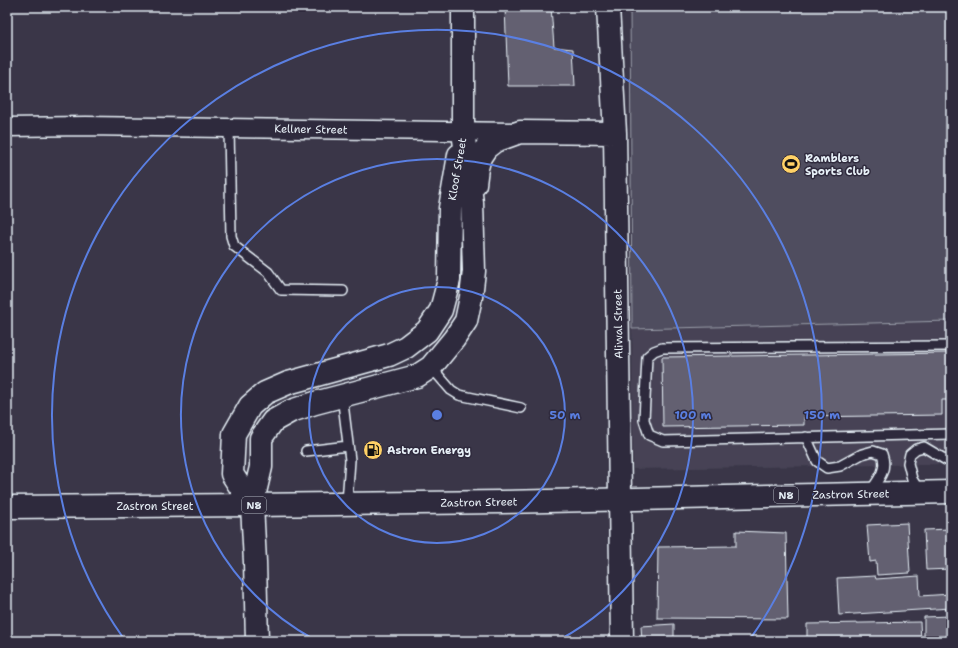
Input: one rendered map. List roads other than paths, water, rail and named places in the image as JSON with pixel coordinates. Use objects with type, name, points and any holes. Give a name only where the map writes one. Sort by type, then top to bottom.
[{"type":"main road","points":[[463,7],[463,131]]},
{"type":"main road","name":"Aliwal Street","points":[[608,7],[615,133],[622,641]]},
{"type":"main road","name":"Kloof Street","points":[[252,505],[261,467],[261,438],[273,421],[291,411],[315,403],[417,376],[431,366],[454,339],[466,320],[471,297],[474,271],[472,203],[463,131]]},
{"type":"main road","name":"Kloof Street","points":[[252,505],[232,474],[234,434],[250,406],[265,393],[288,383],[389,355],[406,347],[427,331],[441,310],[449,280],[450,208],[463,131]]},
{"type":"main road","points":[[472,203],[478,163],[486,148],[494,141],[520,132]]},
{"type":"main road","name":"Kellner Street","points":[[520,132],[615,133]]},
{"type":"main road","name":"Zastron Street","points":[[7,507],[501,502],[621,498],[951,492]]},
{"type":"main road","points":[[252,505],[257,641]]},
{"type":"street","name":"Kellner Street","points":[[7,127],[86,126],[520,132]]},
{"type":"lane","points":[[229,128],[231,236],[234,246],[268,272],[281,290],[343,291]]},
{"type":"lane","points":[[951,346],[662,348],[647,356],[644,420],[649,435],[663,441],[951,434]]},
{"type":"lane","points":[[431,366],[451,390],[459,395],[521,408]]},
{"type":"lane","points":[[342,395],[350,460],[347,504]]},
{"type":"lane","points":[[806,437],[817,461],[827,468],[840,466],[862,454],[873,451],[882,454],[884,461],[882,475],[868,494]]},
{"type":"lane","points":[[306,451],[348,446]]},
{"type":"lane","points":[[920,493],[912,479],[908,463],[910,454],[916,449],[924,447],[946,460],[951,460]]},
{"type":"place","name":"Ramblers Sports Club","points":[[791,164]]},
{"type":"place","name":"Astron Energy","points":[[373,450]]}]
